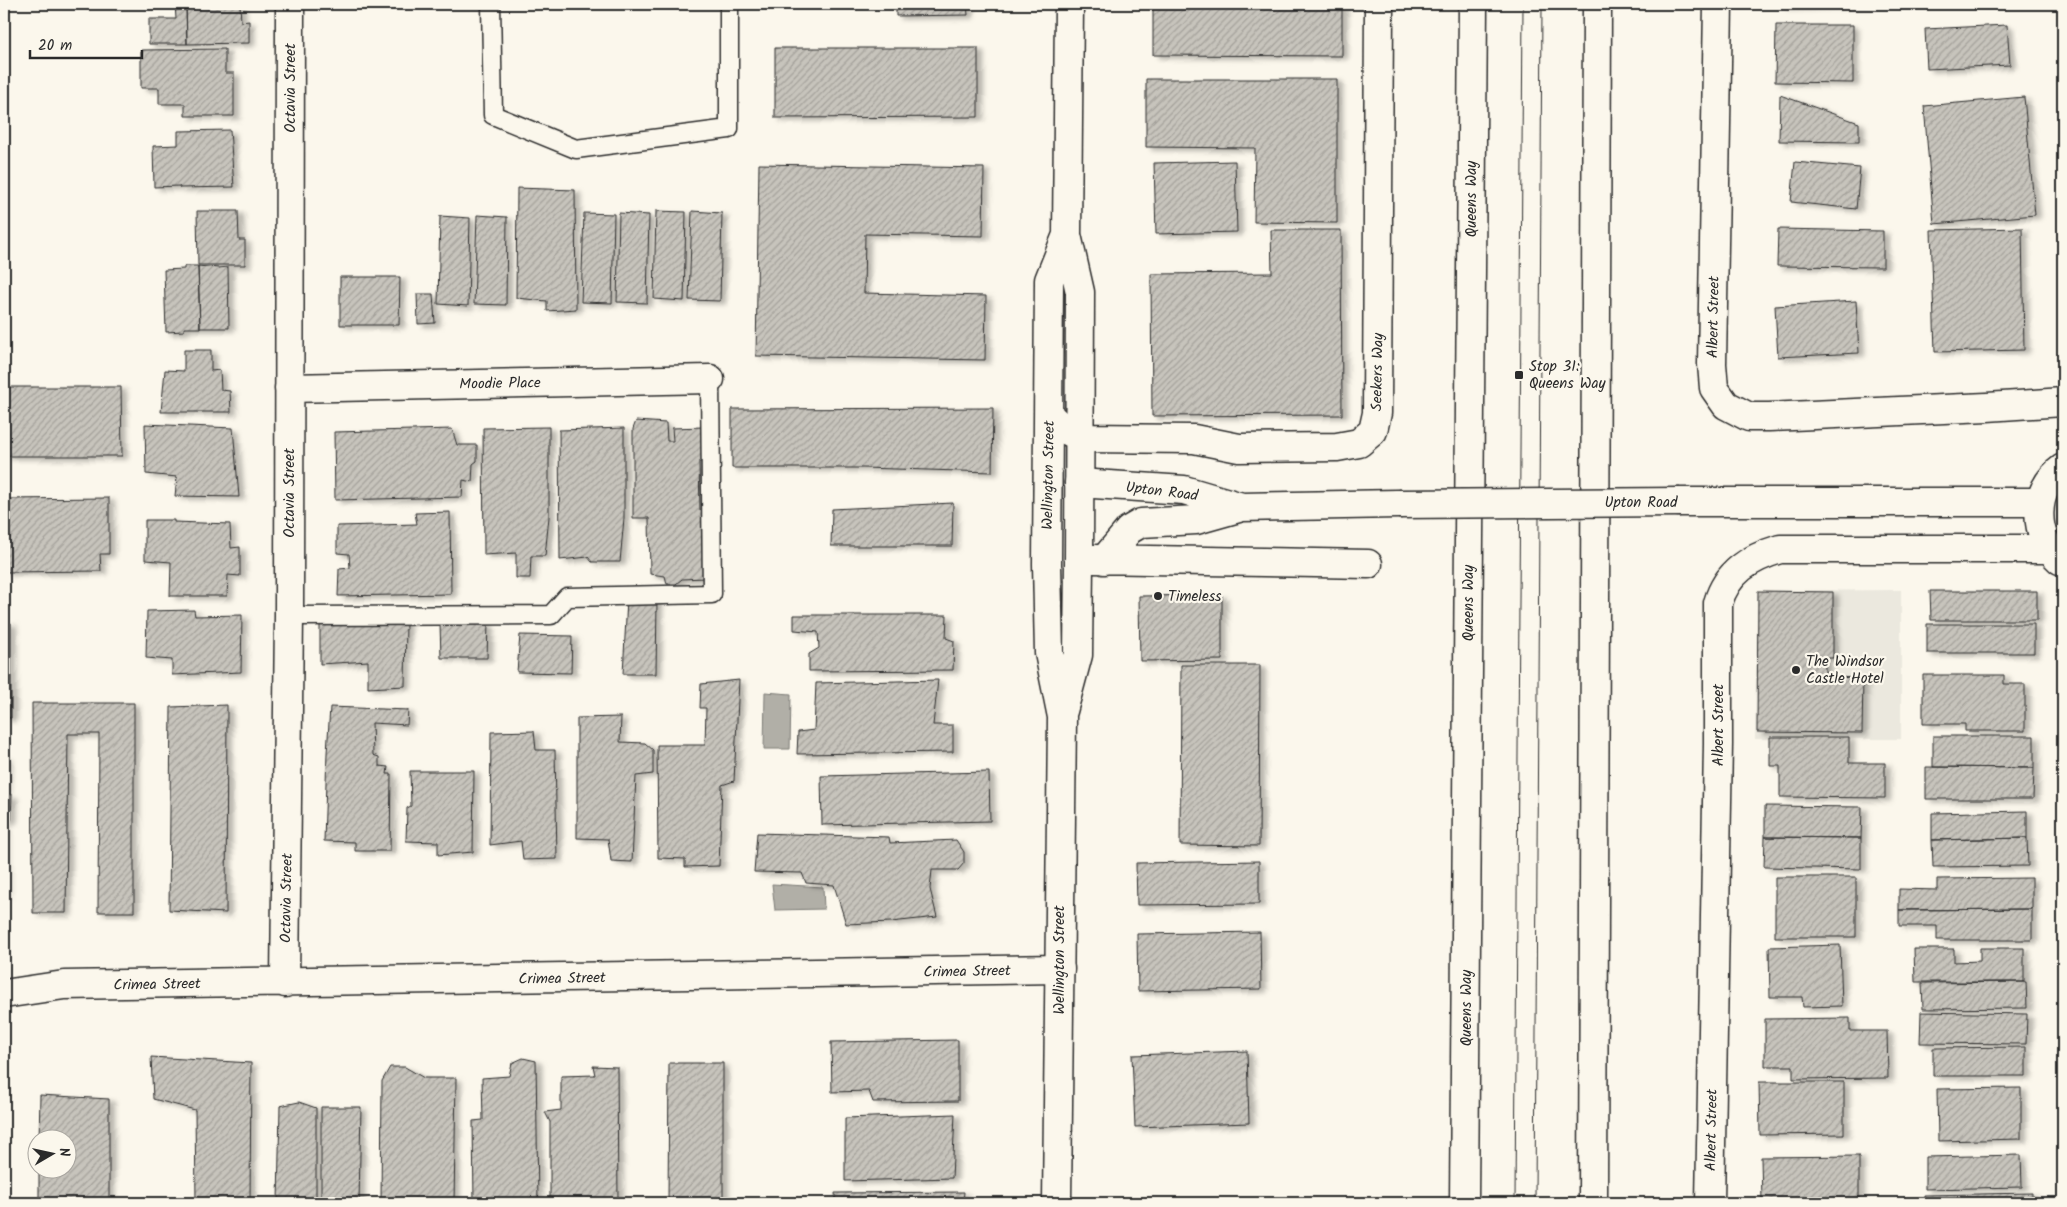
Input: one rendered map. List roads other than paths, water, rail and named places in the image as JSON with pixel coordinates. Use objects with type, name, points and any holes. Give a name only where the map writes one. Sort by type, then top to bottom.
[{"type":"main road","name":"Octavia Street","points":[[285,983],[290,4]]},
{"type":"main road","name":"Wellington Street","points":[[1062,717],[1078,655],[1091,560],[1079,483],[1080,292],[1067,235],[1069,4]]},
{"type":"main road","name":"Seekers Way","points":[[1049,415],[1063,429],[1088,439],[1194,439],[1239,448],[1337,447],[1359,443],[1373,431],[1377,413],[1379,4]]},
{"type":"main road","name":"Queens Way","points":[[1464,1203],[1472,4]]},
{"type":"main road","points":[[1593,1203],[1597,4]]},
{"type":"main road","name":"Albert Street","points":[[1718,4],[1712,364],[1714,388],[1726,405],[1749,417],[1769,417],[2063,402]]},
{"type":"main road","name":"Wellington Street","points":[[1057,1203],[1062,717],[1049,653],[1047,564],[1049,280],[1067,235]]},
{"type":"main road","name":"Moodie Place","points":[[289,388],[710,379]]},
{"type":"main road","points":[[2057,555],[2042,534],[2039,518],[2040,502],[2051,480],[2063,468]]},
{"type":"main road","name":"Upton Road","points":[[1079,483],[1184,490],[1242,507]]},
{"type":"main road","name":"Upton Road","points":[[1091,560],[1136,525],[1148,522],[1196,520],[1242,507],[1680,502],[2040,502]]},
{"type":"main road","name":"Albert Street","points":[[1710,1203],[1718,744],[1718,603],[1722,589],[1744,565],[1761,555],[1780,549],[2057,555]]},
{"type":"main road","points":[[1091,560],[1368,564]]},
{"type":"main road","name":"Crimea Street","points":[[4,994],[64,985],[285,983],[1060,969]]},
{"type":"main road","name":"Crimea Street","points":[[4,975],[64,985]]},
{"type":"lane","points":[[491,4],[492,115],[576,149],[729,129],[729,4]]},
{"type":"lane","points":[[288,616],[552,615],[568,597],[712,594],[710,379]]},
{"type":"tram line","points":[[1515,1203],[1523,4]]},
{"type":"tram line","points":[[1535,1203],[1542,4]]},
{"type":"place","name":"Stop 31: Queens Way","points":[[1519,375]]},
{"type":"place","name":"Timeless","points":[[1158,596]]},
{"type":"place","name":"The Windsor Castle Hotel","points":[[1796,670]]}]
